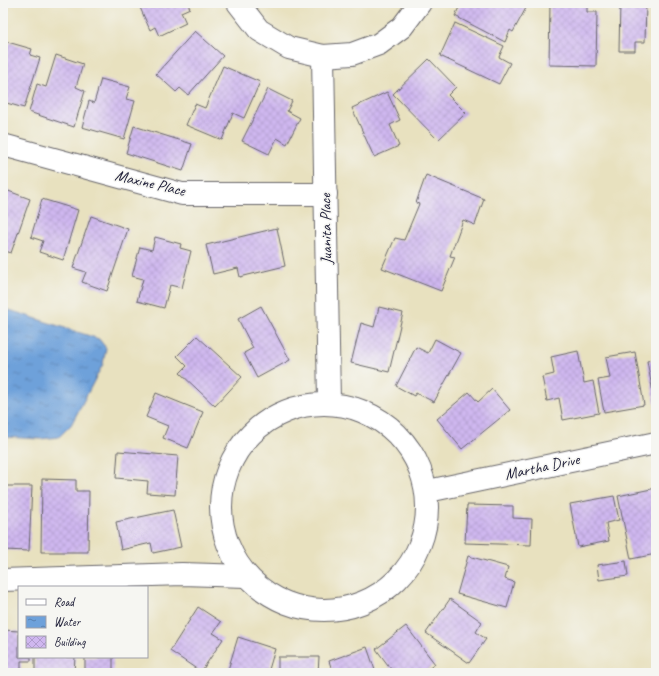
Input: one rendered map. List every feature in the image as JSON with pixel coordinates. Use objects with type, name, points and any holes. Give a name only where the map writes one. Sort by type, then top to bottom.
[{"type":"street","points":[[238,3],[258,30],[288,48],[323,56],[352,54],[379,44],[402,27],[420,3]]},
{"type":"street","name":"Juanita Place","points":[[323,56],[329,402]]},
{"type":"street","name":"Maxine Place","points":[[3,145],[182,194],[326,194]]},
{"type":"street","points":[[329,402],[374,415],[410,446],[428,491],[425,535],[404,575],[369,602],[325,612],[282,603],[246,576],[225,541],[220,501],[230,462],[254,429],[288,408],[329,402]]},
{"type":"street","name":"Martha Drive","points":[[428,491],[656,443]]},
{"type":"street","points":[[3,580],[182,574],[246,576]]},
{"type":"water","points":[[3,308],[99,339],[106,348],[103,364],[71,425],[59,437],[40,439],[3,437]]},
{"type":"building","points":[[138,3],[187,3],[190,8],[181,12],[186,23],[159,36],[155,27],[150,30]]},
{"type":"building","points":[[461,3],[516,3],[526,8],[513,32],[510,30],[505,42],[455,16]]},
{"type":"building","points":[[550,3],[587,3],[587,12],[597,12],[596,66],[549,65]]},
{"type":"building","points":[[620,3],[646,3],[645,42],[635,42],[635,51],[619,51]]},
{"type":"building","points":[[455,23],[504,46],[499,57],[510,63],[499,84],[440,56]]},
{"type":"building","points":[[195,31],[223,56],[188,95],[180,88],[176,92],[156,74]]},
{"type":"building","points":[[4,41],[32,49],[30,55],[40,58],[24,108],[3,102]]},
{"type":"building","points":[[56,55],[83,64],[76,87],[85,91],[74,127],[29,112],[37,84],[46,87]]},
{"type":"building","points":[[429,59],[456,87],[448,95],[466,113],[438,140],[393,94]]},
{"type":"building","points":[[223,66],[260,82],[244,118],[233,113],[222,140],[186,125],[195,104],[205,108]]},
{"type":"building","points":[[101,79],[130,87],[126,99],[135,101],[124,139],[82,127],[89,101],[94,103]]},
{"type":"building","points":[[268,89],[292,101],[287,111],[300,118],[287,144],[277,138],[269,154],[242,141]]},
{"type":"building","points":[[387,92],[400,120],[390,125],[399,146],[374,157],[352,108]]},
{"type":"building","points":[[134,126],[192,144],[183,171],[126,153]]},
{"type":"building","points":[[426,175],[484,199],[475,225],[463,220],[450,256],[455,257],[441,291],[382,268],[395,238],[404,240],[419,204],[416,203]]},
{"type":"building","points":[[3,189],[30,199],[11,253],[3,250]]},
{"type":"building","points":[[42,199],[78,210],[63,260],[39,252],[43,241],[31,237]]},
{"type":"building","points":[[91,216],[128,229],[107,291],[82,282],[86,272],[73,268]]},
{"type":"building","points":[[277,228],[285,266],[240,277],[238,268],[213,274],[206,245]]},
{"type":"building","points":[[155,237],[181,244],[180,248],[191,251],[182,288],[170,285],[164,308],[137,301],[143,279],[132,276],[140,247],[152,250]]},
{"type":"building","points":[[261,306],[290,360],[257,378],[244,353],[253,348],[238,319]]},
{"type":"building","points":[[379,307],[403,313],[389,372],[351,363],[361,323],[374,327]]},
{"type":"building","points":[[197,336],[242,377],[215,406],[180,373],[187,366],[177,356]]},
{"type":"building","points":[[435,339],[461,353],[434,402],[416,393],[414,396],[396,386],[416,347],[428,353]]},
{"type":"building","points":[[578,351],[584,383],[593,381],[599,413],[563,420],[559,398],[547,401],[542,377],[554,374],[551,357]]},
{"type":"building","points":[[635,352],[644,405],[604,412],[598,380],[610,378],[606,357]]},
{"type":"building","points":[[656,359],[656,403],[655,403],[647,361]]},
{"type":"building","points":[[492,389],[510,410],[462,449],[437,419],[469,392],[478,402]]},
{"type":"building","points":[[156,393],[203,412],[188,448],[163,438],[168,426],[146,417]]},
{"type":"building","points":[[118,451],[178,456],[175,495],[147,493],[148,481],[116,478]]},
{"type":"building","points":[[42,479],[76,480],[76,491],[89,491],[88,552],[41,552]]},
{"type":"building","points":[[3,486],[32,486],[29,551],[3,550]]},
{"type":"building","points":[[656,488],[656,523],[654,523],[656,534],[656,554],[631,559],[618,496]]},
{"type":"building","points":[[614,496],[619,520],[606,523],[609,541],[578,547],[570,504]]},
{"type":"building","points":[[467,505],[513,506],[513,518],[532,519],[531,545],[465,543]]},
{"type":"building","points":[[173,510],[181,547],[153,553],[151,543],[121,550],[116,522]]},
{"type":"building","points":[[468,556],[508,567],[505,579],[514,582],[507,608],[457,594]]},
{"type":"building","points":[[626,561],[628,576],[599,580],[597,565]]},
{"type":"building","points":[[450,599],[482,622],[476,632],[486,639],[469,663],[426,633]]},
{"type":"building","points":[[198,607],[221,622],[213,633],[223,639],[201,672],[170,651]]},
{"type":"building","points":[[406,626],[435,664],[427,670],[430,673],[394,673],[376,649]]},
{"type":"building","points":[[3,630],[18,631],[18,658],[31,658],[31,661],[21,661],[21,673],[3,673]]},
{"type":"building","points":[[238,637],[275,649],[268,673],[227,673]]},
{"type":"building","points":[[367,647],[376,673],[333,673],[329,661]]},
{"type":"building","points":[[278,657],[319,657],[318,673],[278,673]]},
{"type":"building","points":[[35,658],[75,658],[74,673],[35,673]]},
{"type":"building","points":[[85,658],[113,658],[113,673],[85,673]]}]
